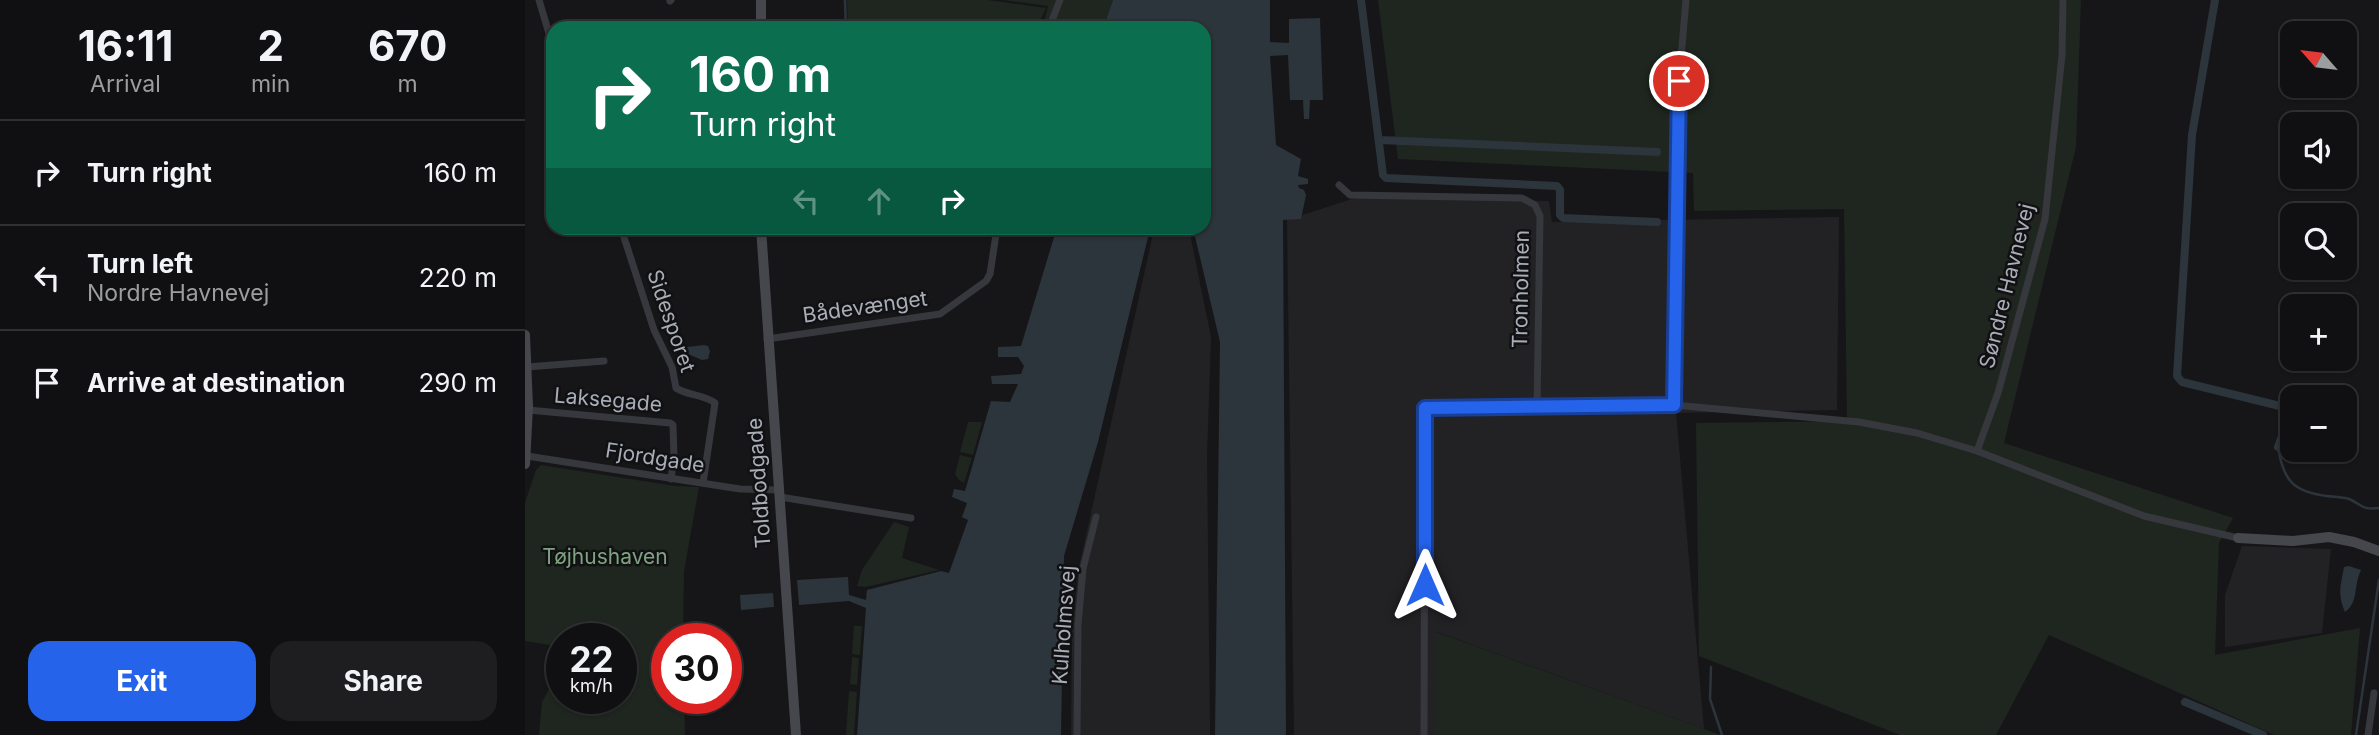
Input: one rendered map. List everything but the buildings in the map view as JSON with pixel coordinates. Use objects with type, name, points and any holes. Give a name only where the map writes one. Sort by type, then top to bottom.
[{"type":"street","points":[[538,0],[546,25]]},
{"type":"street","points":[[761,0],[761,21]]},
{"type":"street","points":[[1052,21],[1060,0]]},
{"type":"street","points":[[1674,405],[1679,81],[1686,0]]},
{"type":"street","name":"Søndre Havnevej","points":[[1977,451],[1998,393],[2045,219],[2062,55],[2063,0]]},
{"type":"street","name":"Tronholmen","points":[[1339,185],[1350,195],[1522,198],[1535,205],[1539,216],[1537,408]]},
{"type":"street","name":"Sidesporet","points":[[623,235],[654,330],[672,367],[676,388],[715,403],[703,483]]},
{"type":"street","name":"Toldbodgade","points":[[761,235],[796,735]]},
{"type":"street","name":"Bådevænget","points":[[767,339],[940,314],[986,281],[990,274],[996,235]]},
{"type":"street","points":[[525,335],[528,411],[526,460]]},
{"type":"street","points":[[527,367],[604,361]]},
{"type":"street","points":[[1424,735],[1425,408],[1674,405],[1859,422],[1917,433],[1977,451],[2144,516],[2238,538],[2293,541],[2329,537],[2379,551]]},
{"type":"street","name":"Laksegade","points":[[528,411],[670,423],[673,425],[674,458],[671,479]]},
{"type":"street","name":"Fjordgade","points":[[526,460],[779,493],[911,518]]},
{"type":"street","name":"Kulholmsvej","points":[[1077,735],[1078,624],[1083,569],[1095,517]]},
{"type":"street","points":[[2368,735],[2374,693]]},
{"type":"shaded area","points":[[1113,0],[1270,0],[1270,42],[1289,43],[1289,19],[1320,18],[1323,100],[1310,100],[1309,119],[1304,119],[1303,100],[1290,100],[1288,55],[1270,56],[1276,145],[1301,159],[1298,176],[1308,179],[1308,184],[1298,185],[1306,195],[1301,219],[1283,220],[1286,735],[1215,735],[1220,342],[1195,235],[1211,235],[1211,21],[1106,21]]},
{"type":"shaded area","points":[[1355,198],[1549,201],[1552,222],[1839,217],[1837,410],[1676,413],[1704,729],[1437,632],[1436,735],[1294,735],[1287,220]]},
{"type":"shaded area","points":[[1055,235],[1149,235],[1098,442],[1064,556],[1061,735],[857,735],[866,608],[849,601],[799,605],[797,580],[848,577],[849,595],[866,600],[867,590],[941,571],[949,573],[968,520],[962,517],[967,503],[952,497],[954,489],[965,491],[991,401],[1010,402],[1018,384],[992,384],[991,376],[1021,374],[1024,366],[1018,357],[998,357],[998,347],[1021,346]]},
{"type":"shaded area","points":[[1153,235],[1190,235],[1211,337],[1207,456],[1210,735],[1071,735],[1072,628],[1079,567]]},
{"type":"shaded area","points":[[708,346],[710,351],[708,359],[702,360],[688,354],[687,347]]},
{"type":"shaded area","points":[[2242,546],[2331,549],[2322,633],[2225,647],[2225,595]]},
{"type":"shaded area","points":[[2344,567],[2361,570],[2354,599],[2345,612],[2340,589]]},
{"type":"shaded area","points":[[773,593],[774,607],[741,610],[740,595]]},
{"type":"green space","points":[[847,0],[988,0],[1046,8],[1040,21],[848,21]]},
{"type":"green space","points":[[1003,0],[1113,0],[1106,21],[1044,21],[1048,6]]},
{"type":"green space","points":[[1378,0],[2081,0],[2076,147],[2004,443],[2233,518],[2219,543],[2215,655],[2360,628],[2351,735],[2274,735],[2049,635],[1996,735],[1900,735],[1699,656],[1696,423],[1847,421],[1844,209],[1694,211],[1693,173],[1398,159]]},
{"type":"green space","points":[[968,422],[982,422],[973,455],[960,452]]},
{"type":"green space","points":[[960,455],[972,458],[964,483],[955,474]]},
{"type":"green space","name":"Tøjhushaven","points":[[541,465],[675,486],[699,487],[684,571],[683,623],[651,623],[651,714],[684,714],[685,735],[539,735],[542,702],[546,695],[546,714],[637,714],[637,623],[546,623],[546,644],[525,641],[525,503],[536,470]]},
{"type":"green space","points":[[894,522],[909,527],[902,558],[939,570],[866,587],[857,586],[862,570]]},
{"type":"green space","points":[[854,626],[862,626],[860,655],[852,654]]},
{"type":"green space","points":[[1436,632],[1704,729],[1721,735],[1436,735]]},
{"type":"green space","points":[[852,657],[859,658],[857,685],[850,684]]},
{"type":"green space","points":[[849,691],[857,692],[854,735],[846,735]]},
{"type":"waterway","points":[[845,0],[846,21]]},
{"type":"waterway","points":[[1361,0],[1383,175],[1386,178],[1557,186],[1560,190],[1560,215],[1563,218],[1657,222]]},
{"type":"waterway","points":[[2215,0],[2192,135],[2177,376],[2182,382],[2280,406],[2287,412],[2288,420],[2278,447]]},
{"type":"waterway","points":[[1380,140],[1657,152]]},
{"type":"waterway","points":[[2278,447],[2283,468],[2298,487],[2315,494],[2349,499],[2365,508],[2379,508]]},
{"type":"waterway","points":[[2356,735],[2379,580]]},
{"type":"waterway","points":[[1711,667],[1710,699],[1722,735]]},
{"type":"waterway","points":[[2185,702],[2263,735]]},
{"type":"route","points":[[1425,585],[1425,408],[1674,405],[1679,81]]}]
